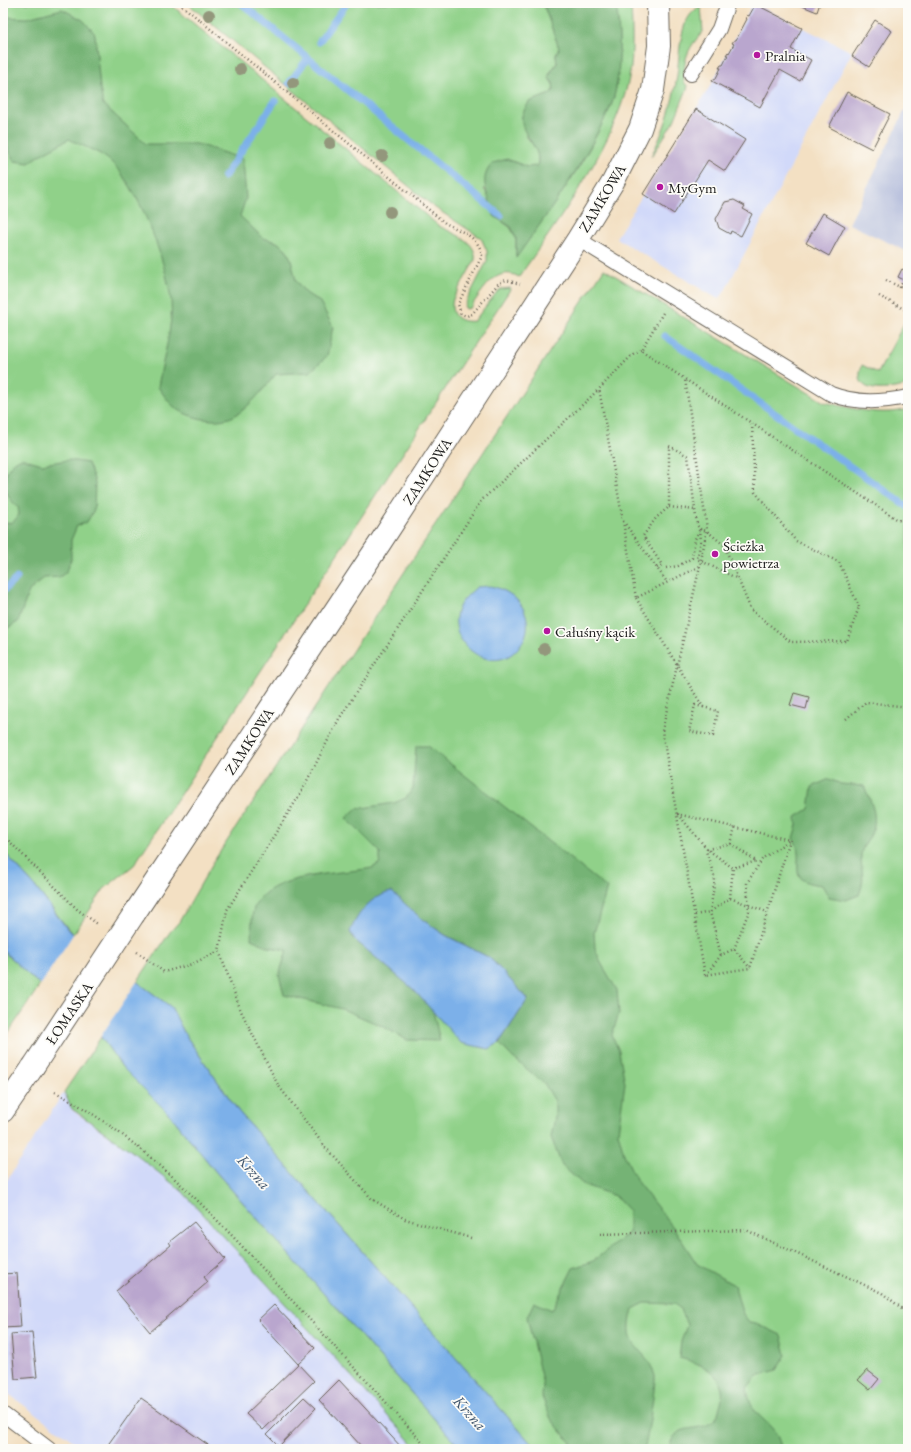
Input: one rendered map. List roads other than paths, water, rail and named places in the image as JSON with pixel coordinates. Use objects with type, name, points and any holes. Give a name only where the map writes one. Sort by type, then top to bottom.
[{"type":"main road","name":"ZAMKOWA","points":[[134,914],[578,239],[629,153],[647,110],[654,83],[659,46],[658,3]]},
{"type":"main road","name":"ŁOMASKA","points":[[3,1111],[134,914]]},
{"type":"lane","points":[[691,74],[719,28],[728,3]]},
{"type":"lane","points":[[578,239],[672,298],[831,394],[860,401],[886,401],[908,397]]},
{"type":"lane","points":[[3,1414],[49,1449]]},
{"type":"water","points":[[490,586],[507,592],[521,604],[526,615],[527,623],[526,634],[521,644],[510,655],[498,659],[485,658],[474,653],[464,643],[458,632],[456,619],[460,605],[470,593],[477,587]]},
{"type":"water","name":"Krzna","points":[[3,851],[33,884],[69,931],[171,1007],[186,1036],[239,1112],[536,1449],[461,1449],[216,1172],[172,1117],[123,1068],[101,1037],[3,951]]},
{"type":"water","points":[[392,892],[423,920],[445,935],[490,958],[528,999],[499,1043],[489,1049],[461,1043],[413,989],[355,940],[350,932],[361,912],[371,901],[384,894]]},
{"type":"waterway","points":[[241,3],[501,216]]},
{"type":"waterway","points":[[319,42],[347,3]]},
{"type":"waterway","points":[[289,83],[308,58]]},
{"type":"waterway","points":[[224,177],[275,101]]},
{"type":"waterway","points":[[665,336],[908,507]]},
{"type":"waterway","points":[[3,591],[17,578]]},
{"type":"place","name":"Pralnia","points":[[757,55]]},
{"type":"place","name":"MyGym","points":[[660,187]]},
{"type":"place","name":"Ścieżka powietrza","points":[[715,554]]},
{"type":"place","name":"Całuśny kącik","points":[[547,631]]}]
